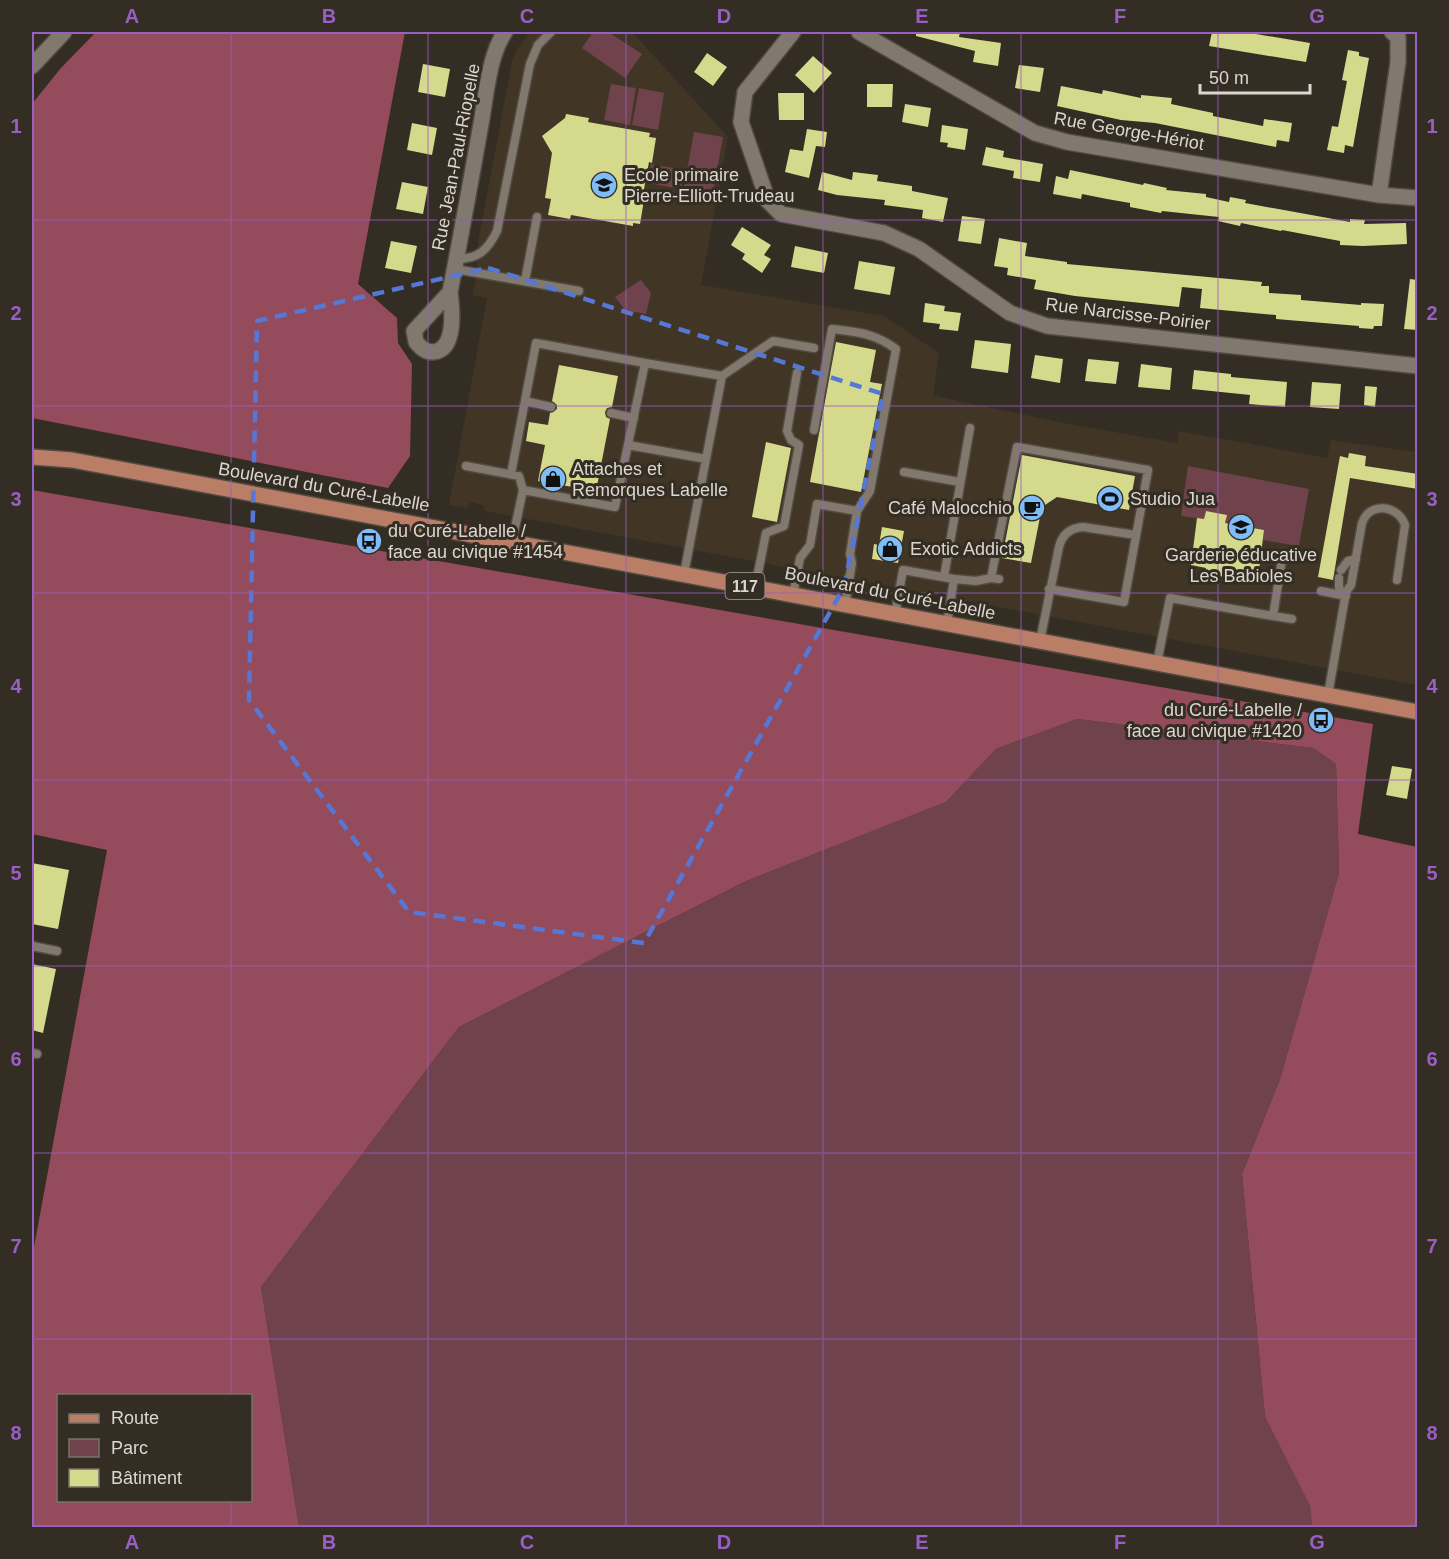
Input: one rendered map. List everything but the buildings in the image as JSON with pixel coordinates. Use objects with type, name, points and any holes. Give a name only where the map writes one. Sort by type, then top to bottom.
[{"type":"main road","name":"Boulevard du Curé-Labelle","points":[[32,448],[72,460],[1418,712]]},
{"type":"main road","name":"Boulevard du Curé-Labelle","points":[[32,457],[72,460]]},
{"type":"street","points":[[32,66],[64,32]]},
{"type":"street","name":"Rue Jean-Paul-Riopelle","points":[[450,292],[489,78],[499,42],[506,32]]},
{"type":"street","name":"Rue Narcisse-Poirier","points":[[793,32],[746,92],[741,123],[768,201],[781,214],[884,233],[919,249],[1010,313],[1047,327],[1418,366]]},
{"type":"street","name":"Rue George-Hériot","points":[[859,32],[1035,133],[1067,142],[1379,195],[1418,198]]},
{"type":"street","points":[[1379,195],[1398,62],[1398,37],[1392,32]]},
{"type":"lane","points":[[456,264],[477,256],[485,250],[497,231],[530,64],[538,45],[551,32]]},
{"type":"lane","points":[[525,281],[537,217]]},
{"type":"lane","points":[[456,264],[525,281],[579,291]]},
{"type":"lane","points":[[814,430],[832,329],[867,333],[896,349],[870,491],[857,511],[845,604]]},
{"type":"lane","points":[[511,474],[536,343],[722,376],[773,341],[814,348]]},
{"type":"lane","points":[[523,489],[615,507],[645,363]]},
{"type":"lane","points":[[755,588],[766,533],[784,526],[799,445],[790,440],[787,431],[797,373]]},
{"type":"lane","points":[[684,574],[722,376]]},
{"type":"lane","points":[[525,401],[551,407]]},
{"type":"lane","points":[[611,413],[634,418]]},
{"type":"lane","points":[[944,577],[970,428]]},
{"type":"lane","points":[[628,445],[706,459]]},
{"type":"lane","points":[[895,614],[903,570],[954,579],[976,581],[995,579],[1017,447],[1148,470],[1124,602],[1049,589]]},
{"type":"lane","points":[[466,466],[519,476],[523,489],[512,542]]},
{"type":"lane","points":[[904,472],[960,482]]},
{"type":"lane","points":[[793,595],[800,558],[810,545],[817,504],[857,511]]},
{"type":"lane","points":[[1328,695],[1362,523],[1367,513],[1380,508],[1397,512],[1406,528],[1397,580]]},
{"type":"lane","points":[[1040,641],[1060,543],[1071,530],[1088,527],[1136,536]]},
{"type":"lane","points":[[1273,616],[1283,554]]},
{"type":"lane","points":[[1346,596],[1339,588],[1340,574],[1348,561],[1356,559]]},
{"type":"lane","points":[[947,624],[954,579]]},
{"type":"lane","points":[[1321,591],[1346,596]]},
{"type":"lane","points":[[1157,663],[1170,598],[1293,619]]},
{"type":"lane","points":[[32,946],[57,951]]},
{"type":"highlighted area","points":[[488,268],[883,394],[844,587],[644,943],[409,912],[249,700],[257,321]]},
{"type":"shaded area","points":[[96,32],[405,32],[358,284],[397,318],[398,343],[412,364],[410,456],[388,488],[32,418],[32,104],[60,69]]},
{"type":"shaded area","points":[[530,32],[632,32],[728,137],[701,285],[884,316],[939,353],[933,395],[1074,425],[1177,443],[1179,431],[1327,458],[1331,440],[1417,452],[1417,685],[485,511],[483,505],[471,502],[467,508],[449,505],[487,298],[472,295],[476,279],[478,242],[512,62],[518,48]]},
{"type":"shaded area","points":[[32,490],[1373,724],[1358,834],[1417,847],[1417,1527],[1312,1527],[1310,1506],[1265,1417],[1242,1174],[1280,1079],[1339,873],[1336,764],[1313,748],[1077,719],[996,749],[946,802],[746,881],[459,1027],[261,1287],[299,1527],[32,1527],[32,1258],[107,850],[32,834]]},
{"type":"green space","points":[[593,32],[608,32],[642,54],[625,78],[582,48]]},
{"type":"green space","points":[[611,84],[636,88],[630,125],[604,120]]},
{"type":"green space","points":[[639,88],[664,93],[658,130],[632,125]]},
{"type":"green space","points":[[694,132],[723,137],[711,203],[682,198]]},
{"type":"green space","points":[[651,164],[684,170],[681,189],[648,183]]},
{"type":"green space","points":[[641,280],[651,293],[646,314],[625,310],[615,297]]},
{"type":"green space","points":[[1188,466],[1309,489],[1299,546],[1263,540],[1264,530],[1225,523],[1226,515],[1206,511],[1204,519],[1181,516]]},
{"type":"green space","points":[[1077,719],[1313,748],[1336,764],[1339,873],[1280,1079],[1242,1174],[1265,1417],[1310,1506],[1312,1527],[299,1527],[261,1287],[459,1027],[746,881],[946,802],[996,749]]},
{"type":"place","name":"Ecole primaire Pierre-Elliott-Trudeau","points":[[604,185]]},
{"type":"place","name":"Attaches et Remorques Labelle","points":[[553,479]]},
{"type":"place","name":"Studio Jua","points":[[1110,499]]},
{"type":"place","name":"Café Malocchio","points":[[1032,508]]},
{"type":"place","name":"Garderie éducative Les Babioles","points":[[1241,527]]},
{"type":"place","name":"du Curé-Labelle / face au civique #1454","points":[[369,541]]},
{"type":"place","name":"Exotic Addicts","points":[[890,549]]},
{"type":"place","name":"du Curé-Labelle / face au civique #1420","points":[[1321,720]]}]
